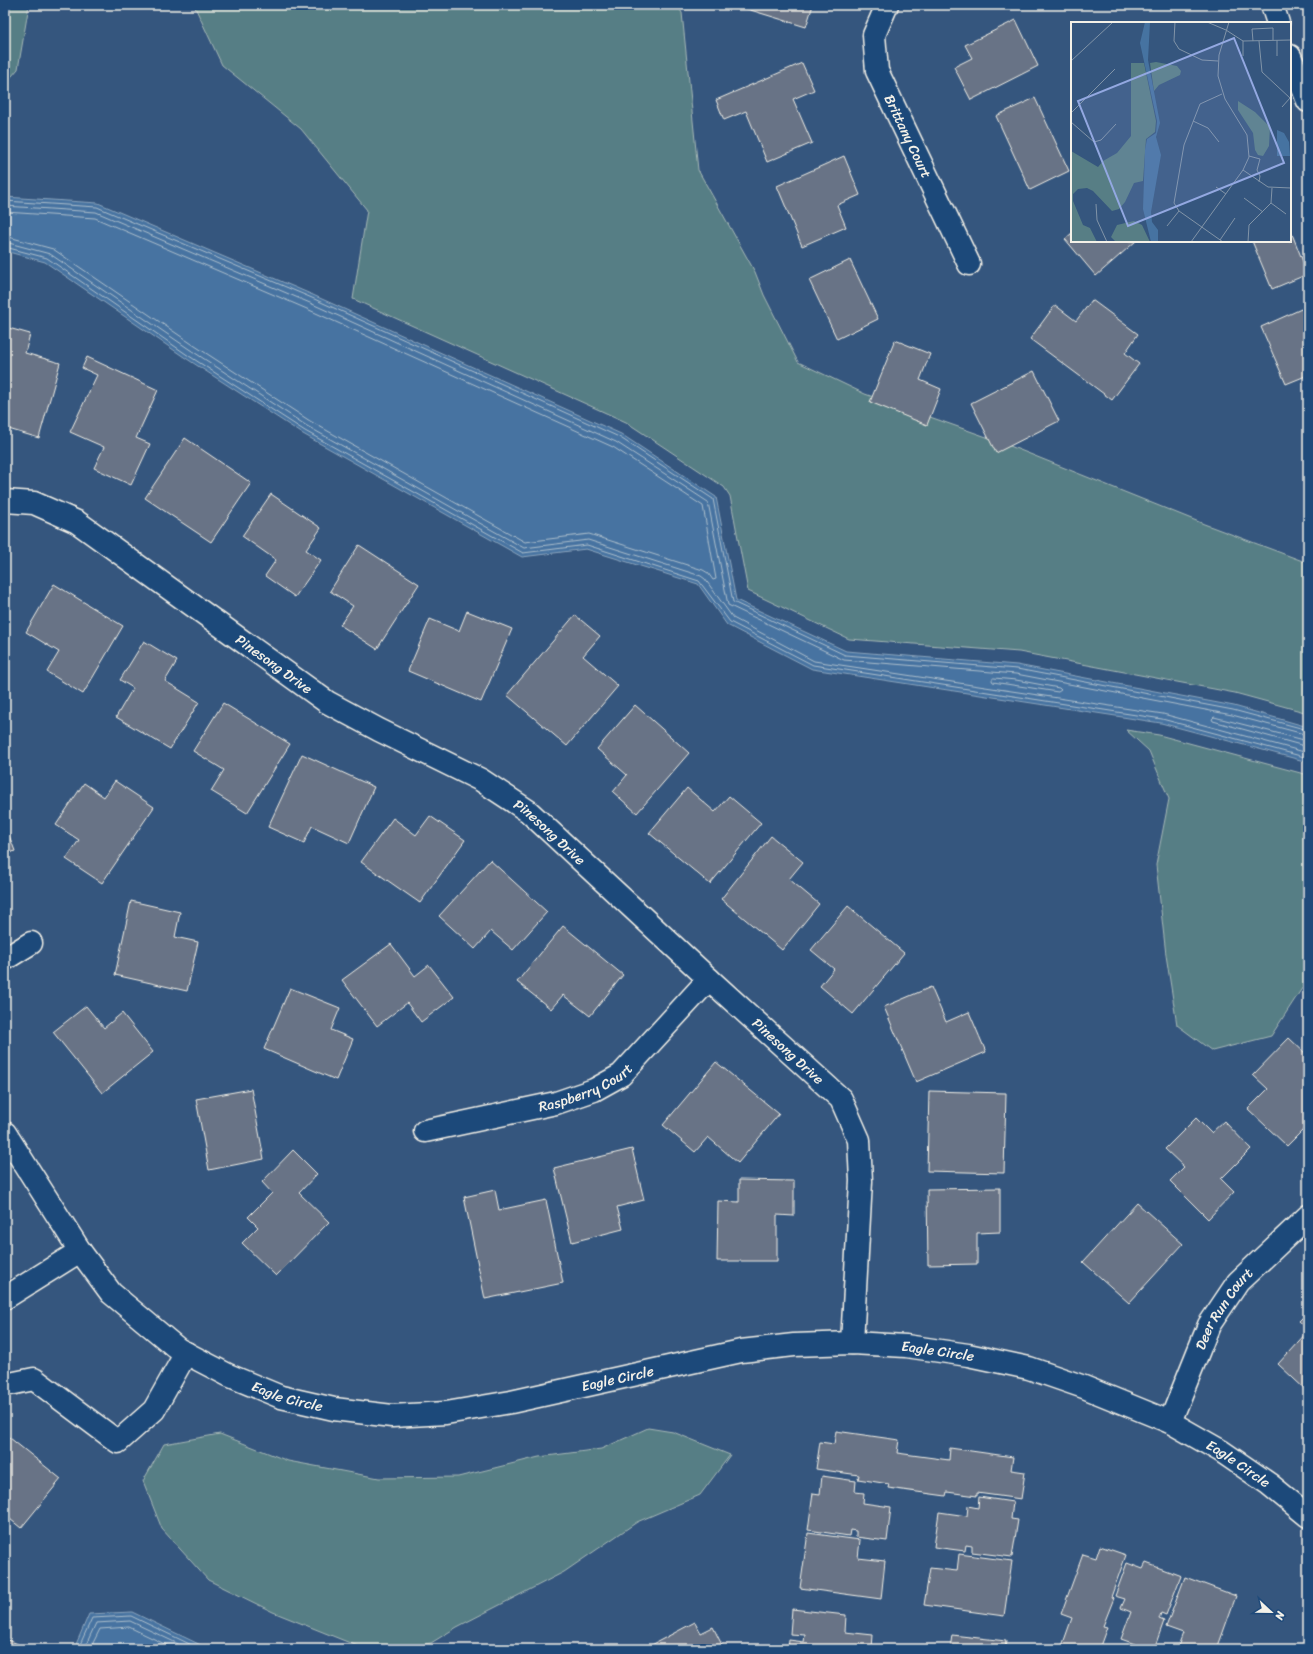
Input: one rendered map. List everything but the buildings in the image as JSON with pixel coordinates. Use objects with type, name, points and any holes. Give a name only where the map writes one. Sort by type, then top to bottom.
[{"type":"street","name":"Brittany Court","points":[[887,5],[874,35],[877,71],[968,264]]},
{"type":"street","points":[[1272,5],[1278,22]]},
{"type":"street","points":[[1291,58],[1308,101]]},
{"type":"street","name":"Pinesong Drive","points":[[5,501],[34,503],[77,522],[327,702],[481,780],[528,811],[841,1099],[858,1140],[861,1181],[852,1343]]},
{"type":"street","points":[[5,958],[31,943]]},
{"type":"street","name":"Raspberry Court","points":[[425,1131],[556,1103],[594,1090],[621,1075],[709,979]]},
{"type":"street","name":"Eagle Circle","points":[[5,1133],[80,1251],[111,1293],[178,1349],[228,1375],[281,1397],[334,1409],[392,1416],[446,1413],[511,1402],[741,1351],[794,1345],[852,1343],[906,1346],[968,1355],[1029,1368],[1084,1387],[1170,1422],[1269,1484],[1308,1516]]},
{"type":"street","name":"Deer Run Court","points":[[1170,1422],[1209,1325],[1238,1282],[1308,1216]]},
{"type":"street","points":[[5,1298],[80,1251]]},
{"type":"street","points":[[5,1385],[34,1379],[118,1442],[154,1410],[186,1352]]},
{"type":"green space","points":[[5,5],[29,5],[18,69],[5,84]]},
{"type":"green space","points":[[194,5],[677,5],[682,13],[698,170],[755,272],[764,295],[798,362],[865,394],[995,440],[1204,524],[1308,563],[1308,713],[1235,693],[1019,652],[849,639],[748,591],[730,496],[724,487],[626,422],[353,299],[367,210],[301,129],[222,65]]},
{"type":"green space","points":[[1126,730],[1159,735],[1308,775],[1308,979],[1271,1036],[1212,1051],[1177,1025],[1166,955],[1156,865],[1169,799],[1149,751]]},
{"type":"green space","points":[[648,1428],[673,1432],[730,1455],[700,1495],[637,1522],[564,1572],[457,1627],[431,1643],[397,1649],[365,1649],[273,1612],[208,1580],[162,1529],[143,1481],[164,1444],[220,1434],[288,1461],[379,1478],[458,1477],[539,1457],[601,1449]]},
{"type":"water","points":[[5,197],[98,203],[313,295],[621,434],[716,497],[736,600],[846,651],[1017,665],[1234,706],[1308,727],[1308,762],[1161,723],[812,669],[727,625],[698,584],[586,549],[522,557],[303,434],[184,357],[45,262],[5,251]]},
{"type":"water","points":[[132,1612],[209,1649],[74,1649],[89,1614]]}]
